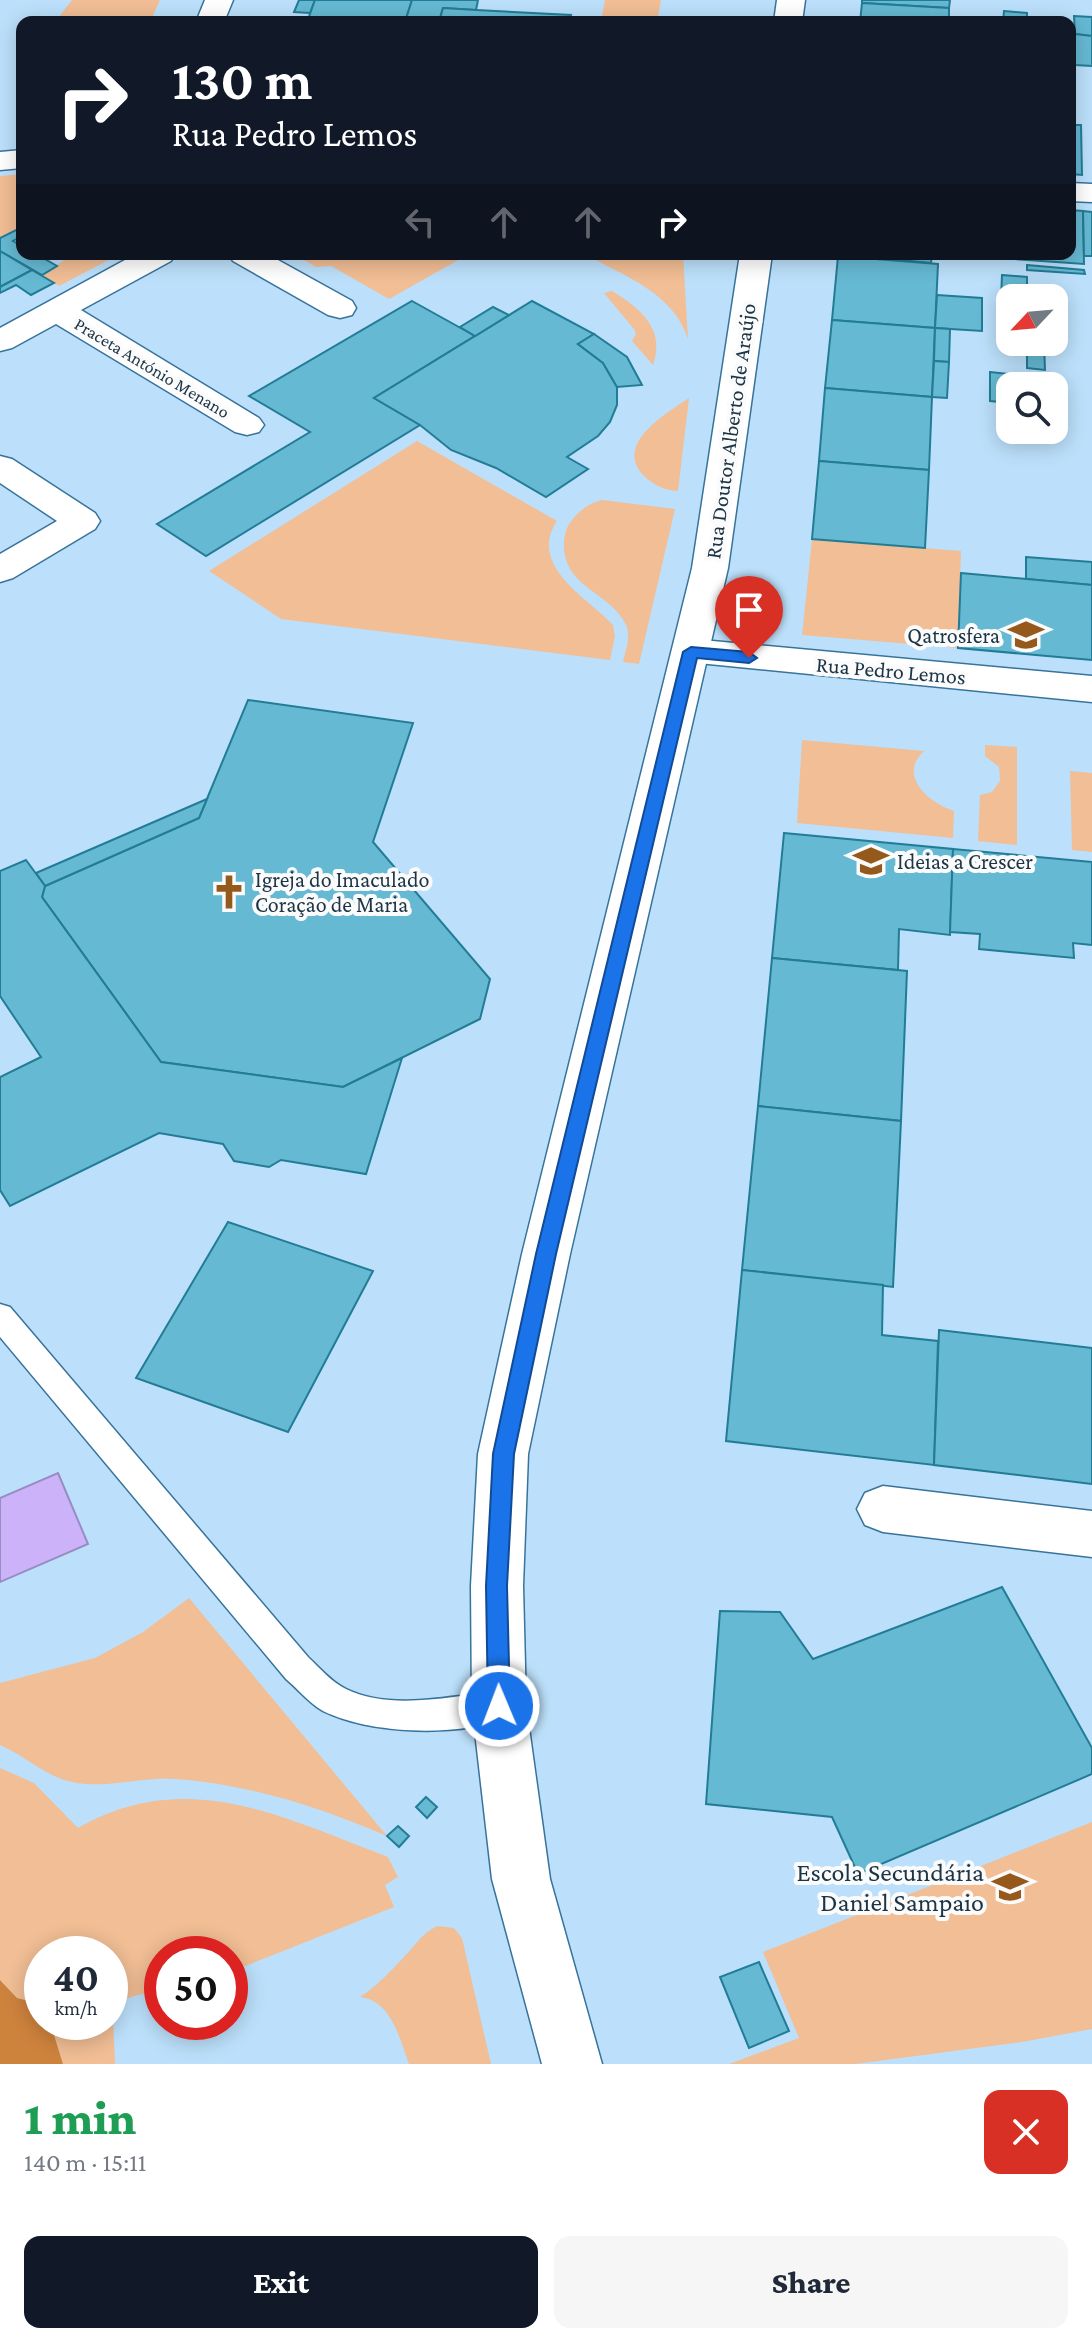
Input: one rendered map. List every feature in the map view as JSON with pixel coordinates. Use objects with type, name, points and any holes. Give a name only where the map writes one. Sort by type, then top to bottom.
[{"type":"main road","points":[[0,341],[149,260]]},
{"type":"main road","points":[[255,260],[340,308]]},
{"type":"main road","name":"Rua Doutor Alberto de Araújo","points":[[572,2064],[521,1879],[499,1706],[497,1586],[503,1454],[546,1254],[710,568],[755,260]]},
{"type":"main road","name":"Praceta António Menano","points":[[57,310],[247,425]]},
{"type":"main road","points":[[0,467],[82,521],[0,570]]},
{"type":"main road","name":"Rua Pedro Lemos","points":[[691,652],[1092,689]]},
{"type":"main road","points":[[883,1509],[1092,1534]]},
{"type":"lane","points":[[0,1316],[297,1668],[333,1699],[366,1712],[405,1716],[499,1706]]},
{"type":"shaded area","points":[[72,0],[160,0],[153,16],[60,16]]},
{"type":"shaded area","points":[[605,0],[661,0],[658,16],[602,16]]},
{"type":"shaded area","points":[[16,175],[16,230],[0,238],[0,176]]},
{"type":"shaded area","points":[[64,260],[109,260],[59,286],[42,275]]},
{"type":"shaded area","points":[[304,260],[458,260],[389,299],[331,266],[316,267]]},
{"type":"shaded area","points":[[596,260],[683,260],[688,339],[671,309],[631,278]]},
{"type":"shaded area","points":[[612,291],[641,312],[653,330],[656,352],[653,365],[632,341],[636,334],[634,329],[604,293]]},
{"type":"shaded area","points":[[689,398],[678,491],[655,484],[643,475],[636,463],[635,452],[647,430]]},
{"type":"shaded area","points":[[417,441],[557,521],[550,537],[550,552],[555,567],[576,592],[613,625],[615,636],[610,660],[281,619],[209,571]]},
{"type":"shaded area","points":[[602,500],[675,509],[639,664],[623,662],[628,639],[626,625],[611,605],[573,574],[564,550],[571,521],[587,506]]},
{"type":"shaded area","points":[[812,539],[961,551],[958,648],[802,635]]},
{"type":"shaded area","points":[[802,740],[924,751],[917,760],[915,779],[926,795],[954,811],[953,838],[797,823]]},
{"type":"shaded area","points":[[985,745],[1017,747],[1017,845],[978,841],[980,795],[992,792],[1000,781],[999,767],[985,756]]},
{"type":"shaded area","points":[[1070,771],[1092,773],[1092,852],[1072,850]]},
{"type":"shaded area","points":[[58,1473],[88,1544],[0,1582],[0,1498]]},
{"type":"shaded area","points":[[189,1598],[387,1836],[310,1807],[230,1786],[175,1779],[102,1784],[73,1782],[52,1775],[0,1745],[0,1683],[95,1658],[143,1632]]},
{"type":"shaded area","points":[[0,1768],[34,1783],[78,1828],[118,1810],[158,1801],[196,1799],[234,1804],[310,1827],[388,1857],[398,1877],[385,1885],[394,1907],[248,1965],[248,1936],[144,1936],[144,1994],[128,1999],[128,1936],[24,1936],[24,2000],[17,1998],[0,1980]]},
{"type":"shaded area","name":"Escola Secundária Daniel Sampaio","points":[[1092,1822],[1092,2029],[1022,2042],[855,2064],[729,2064],[799,2038],[763,1952]]},
{"type":"shaded area","points":[[437,1926],[454,1928],[462,1938],[491,2064],[409,2064],[398,2032],[387,2013],[371,2000],[360,1997]]},
{"type":"shaded area","points":[[0,1980],[17,1998],[24,2000],[24,2040],[56,2040],[63,2064],[0,2064]]},
{"type":"shaded area","points":[[56,2040],[114,2040],[115,2064],[63,2064]]},
{"type":"building","points":[[299,0],[315,0],[310,13],[294,12]]},
{"type":"building","points":[[315,0],[412,0],[407,16],[309,16]]},
{"type":"building","points":[[412,0],[478,0],[476,10],[443,8],[441,16],[407,16]]},
{"type":"building","points":[[862,0],[950,0],[949,8],[862,3]]},
{"type":"building","points":[[862,3],[949,8],[949,16],[861,16]]},
{"type":"building","points":[[443,8],[571,15],[571,16],[441,16]]},
{"type":"building","points":[[1004,11],[1027,13],[1027,16],[1004,16]]},
{"type":"building","points":[[1076,16],[1092,17],[1092,36],[1076,34]]},
{"type":"building","points":[[1076,34],[1092,36],[1092,66],[1076,65]]},
{"type":"building","points":[[1076,125],[1081,125],[1082,175],[1076,174]]},
{"type":"building","points":[[1076,210],[1083,211],[1084,264],[1027,260],[1076,260]]},
{"type":"building","points":[[1083,211],[1092,212],[1092,256],[1084,256]]},
{"type":"building","points":[[16,230],[16,239],[13,241],[16,243],[16,260],[46,260],[57,266],[42,275],[0,251],[0,238]]},
{"type":"building","points":[[0,251],[32,270],[0,287]]},
{"type":"building","points":[[838,260],[938,264],[935,328],[832,320]]},
{"type":"building","points":[[900,260],[931,260],[931,263]]},
{"type":"building","points":[[1027,265],[1084,270],[1085,274],[1027,270]]},
{"type":"building","points":[[32,270],[54,283],[31,295],[16,285],[0,293],[0,287]]},
{"type":"building","points":[[1002,275],[1027,277],[1027,284],[1002,284]]},
{"type":"building","points":[[937,295],[982,298],[982,331],[935,328]]},
{"type":"building","points":[[412,301],[475,336],[374,398],[420,425],[206,556],[157,524],[310,432],[249,396]]},
{"type":"building","points":[[532,301],[594,334],[578,344],[603,363],[617,387],[617,405],[610,422],[598,436],[567,457],[588,469],[546,497],[496,468],[451,450],[420,425],[374,398]]},
{"type":"building","points":[[493,307],[509,315],[475,336],[460,327]]},
{"type":"building","points":[[832,320],[935,328],[932,397],[825,388]]},
{"type":"building","points":[[935,328],[950,329],[949,362],[934,361]]},
{"type":"building","points":[[594,334],[627,357],[642,385],[617,387],[603,363],[578,344]]},
{"type":"building","points":[[1027,356],[1044,356],[1045,370],[1027,368]]},
{"type":"building","points":[[934,361],[949,362],[947,398],[932,397]]},
{"type":"building","points":[[990,372],[996,373],[996,402],[990,401]]},
{"type":"building","points":[[825,388],[932,397],[929,470],[819,461]]},
{"type":"building","points":[[819,461],[929,470],[925,548],[812,539]]},
{"type":"building","points":[[1026,557],[1092,562],[1092,585],[1026,579]]},
{"type":"building","points":[[961,573],[1092,585],[1092,660],[958,648]]},
{"type":"building","name":"Igreja do Imaculado Coração de Maria","points":[[248,700],[413,723],[373,842],[490,979],[480,1019],[343,1087],[161,1062],[42,897],[45,886],[199,818]]},
{"type":"building","points":[[207,799],[199,818],[45,886],[36,873]]},
{"type":"building","points":[[784,833],[953,849],[950,935],[899,929],[898,970],[772,958]]},
{"type":"building","points":[[953,849],[1092,862],[1092,945],[1073,943],[1074,958],[979,949],[980,934],[950,932]]},
{"type":"building","points":[[26,860],[45,886],[42,897],[161,1062],[343,1087],[402,1058],[366,1174],[281,1160],[269,1167],[234,1161],[223,1144],[159,1133],[10,1206],[0,1190],[0,1077],[41,1057],[0,996],[0,871]]},
{"type":"building","points":[[772,958],[907,971],[901,1121],[758,1106]]},
{"type":"building","points":[[758,1106],[901,1121],[893,1287],[742,1270]]},
{"type":"building","points":[[228,1222],[373,1271],[288,1432],[136,1378]]},
{"type":"building","points":[[742,1270],[883,1285],[882,1335],[938,1341],[934,1465],[726,1441]]},
{"type":"building","points":[[939,1330],[1092,1348],[1092,1484],[934,1465]]},
{"type":"building","points":[[1002,1587],[1092,1748],[1092,1774],[858,1874],[832,1817],[706,1804],[720,1611],[780,1612],[813,1659]]},
{"type":"building","points":[[426,1797],[437,1807],[427,1818],[416,1807]]},
{"type":"building","points":[[398,1826],[409,1836],[399,1847],[387,1836]]},
{"type":"building","points":[[759,1962],[789,2031],[749,2048],[720,1977]]},
{"type":"place","name":"Qatrosfera","points":[[1026,635]]},
{"type":"place","name":"Ideias a Crescer","points":[[871,861]]},
{"type":"place","name":"Igreja do Imaculado Coração de Maria","points":[[229,892]]},
{"type":"place","name":"Escola Secundária Daniel Sampaio","points":[[1010,1887]]},
{"type":"route","points":[[499,1706],[497,1586],[503,1454],[546,1254],[691,652],[749,658]]}]
